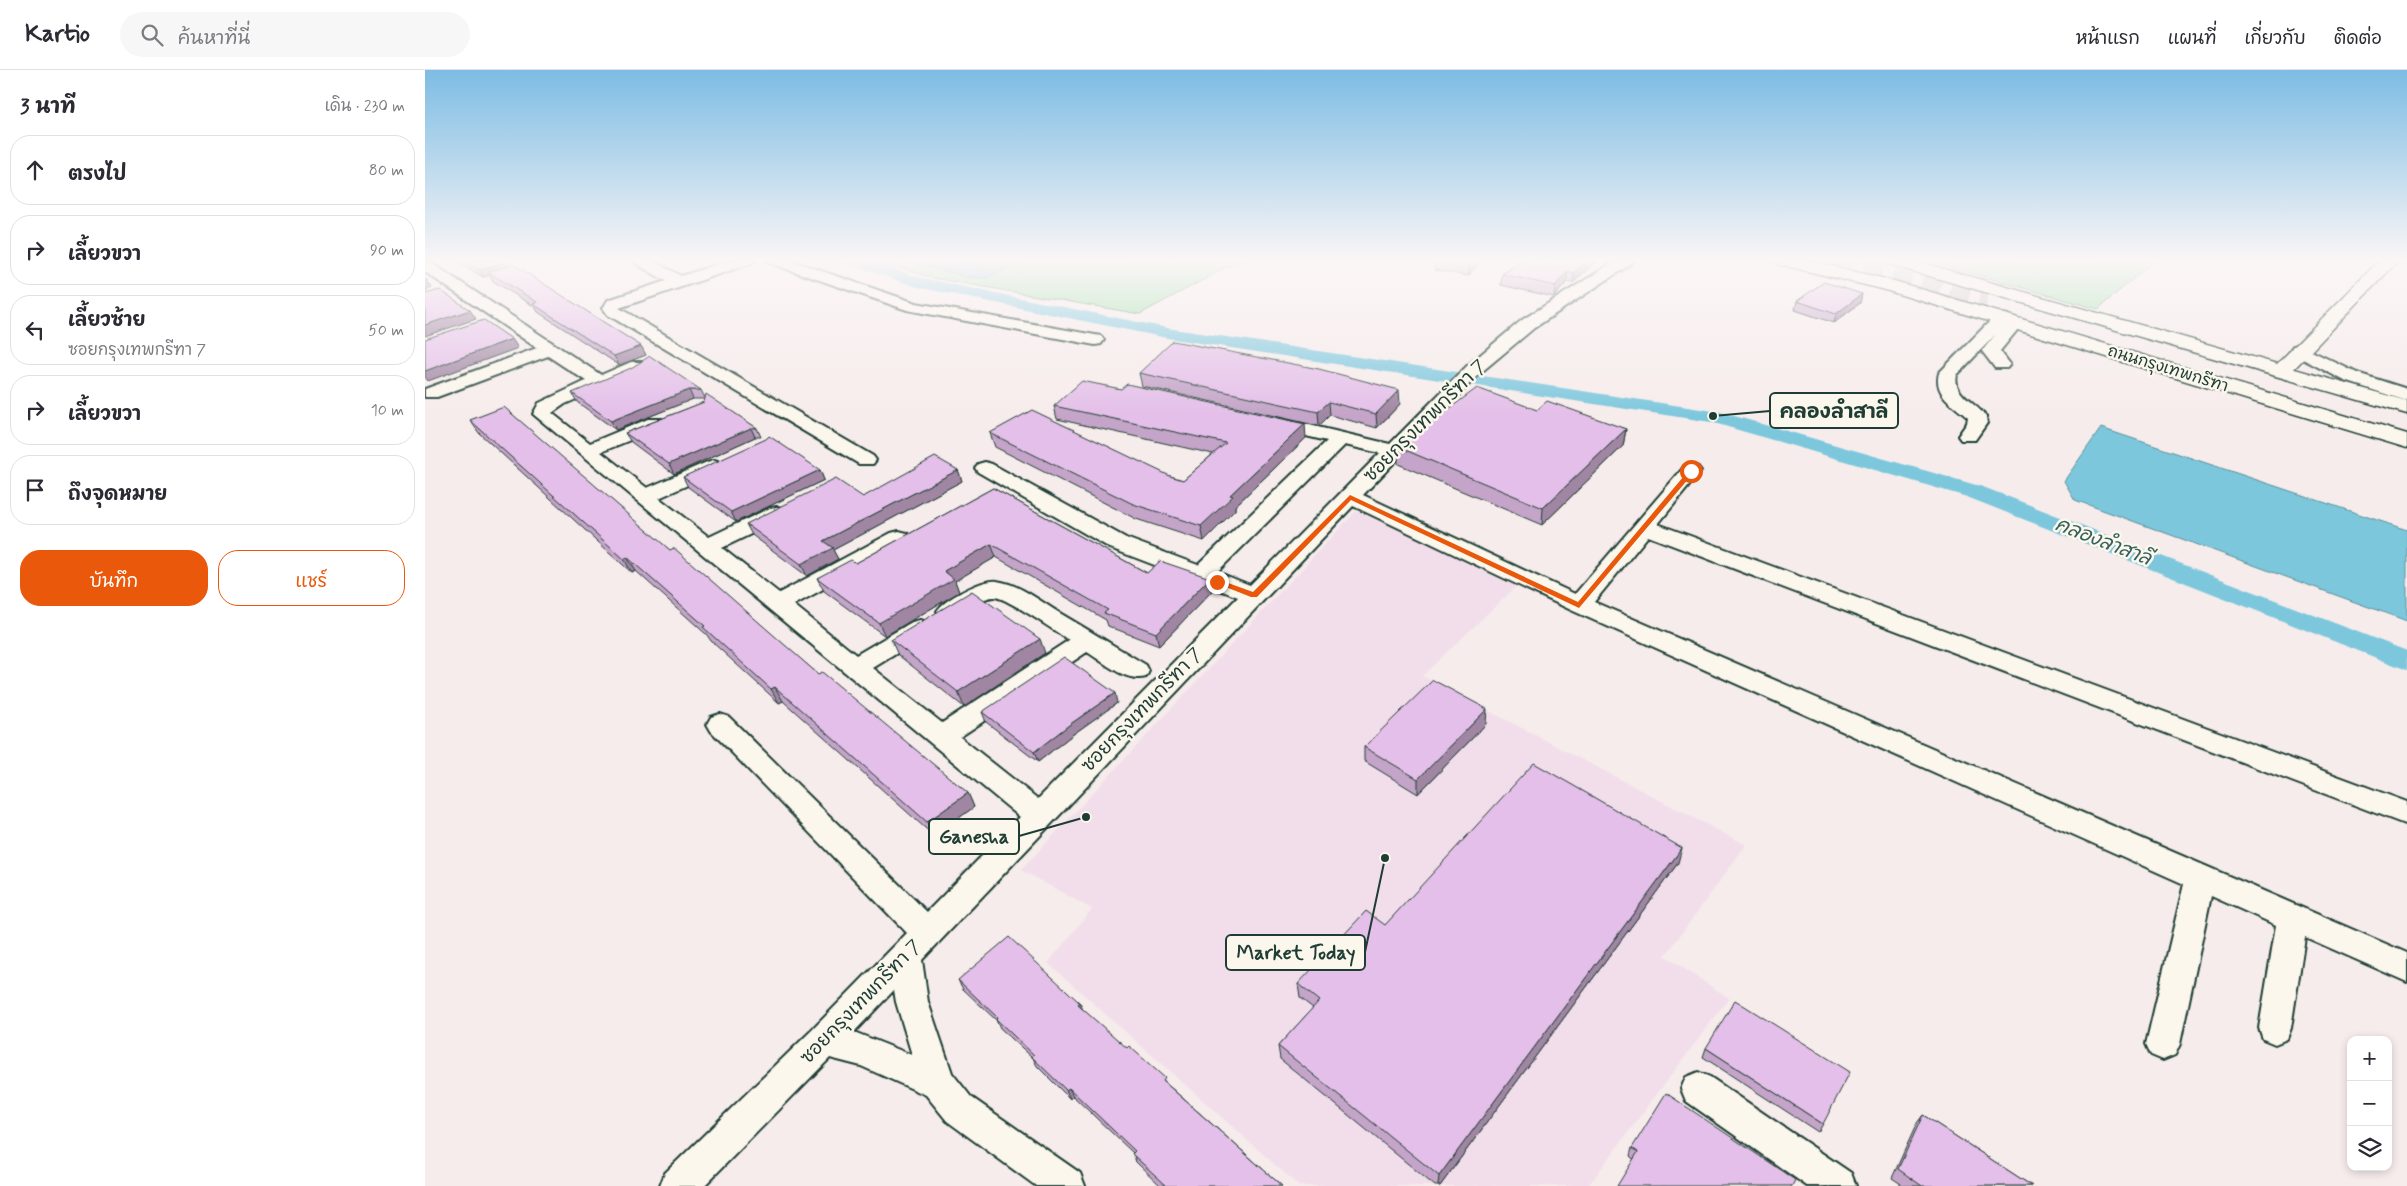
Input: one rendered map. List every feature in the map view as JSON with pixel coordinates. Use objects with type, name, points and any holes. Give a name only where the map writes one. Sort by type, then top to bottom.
[{"type":"main road","name":"ถนนกรุงเทพกรีฑา","points":[[2001,312],[2009,321],[2407,442]]},
{"type":"main road","name":"ถนนกรุงเทพกรีฑา","points":[[2029,312],[2407,429]]},
{"type":"main road","name":"ถนนกรุงเทพกรีฑา","points":[[2033,312],[2407,417]]},
{"type":"main road","name":"ถนนกรุงเทพกรีฑา","points":[[2040,312],[2281,371],[2407,408]]},
{"type":"main road","points":[[2281,371],[2299,350],[2337,312]]},
{"type":"street","points":[[496,312],[598,381]]},
{"type":"street","points":[[614,312],[866,460]]},
{"type":"street","points":[[941,312],[1095,340]]},
{"type":"street","name":"ซอยกรุงเทพกรีฑา 7","points":[[678,1186],[824,1041],[1039,816],[1473,370],[1528,324],[1546,312]]},
{"type":"street","points":[[485,323],[503,317]]},
{"type":"street","points":[[2001,364],[1991,351],[2009,321]]},
{"type":"street","points":[[1967,436],[1977,423],[1977,417],[1947,390],[1946,378],[1948,373],[2009,321]]},
{"type":"street","points":[[431,393],[550,349]]},
{"type":"street","points":[[2299,350],[2351,377],[2407,395]]},
{"type":"street","points":[[645,363],[598,381],[558,400],[546,407],[543,414],[1039,816]]},
{"type":"street","points":[[587,450],[675,415]]},
{"type":"street","points":[[1255,418],[1395,451]]},
{"type":"street","points":[[1200,576],[1341,438]]},
{"type":"street","points":[[645,497],[730,458]]},
{"type":"street","points":[[985,468],[1118,543],[1200,576],[1254,595]]},
{"type":"street","points":[[1579,606],[1691,471]]},
{"type":"street","points":[[1350,497],[1579,606],[2407,968]]},
{"type":"street","points":[[706,547],[791,506]]},
{"type":"street","points":[[1645,527],[2407,814]]},
{"type":"street","points":[[777,604],[899,538]]},
{"type":"street","points":[[855,667],[976,594],[995,588],[1015,596],[1137,671]]},
{"type":"street","points":[[941,737],[1087,640]]},
{"type":"street","points":[[721,724],[928,932]]},
{"type":"street","points":[[2163,1044],[2200,879]]},
{"type":"street","points":[[2275,1028],[2292,919]]},
{"type":"street","points":[[906,956],[911,1002],[938,1083],[959,1109],[1067,1186]]},
{"type":"street","points":[[824,1041],[864,1051],[938,1083]]},
{"type":"street","points":[[1698,1089],[1839,1186]]},
{"type":"shaded area","points":[[1356,511],[1522,581],[1422,676],[1746,845],[1665,956],[1729,998],[1588,1186],[1299,1186],[1048,963],[1092,909],[1021,870]]},
{"type":"water","points":[[2101,428],[2407,530],[2407,621],[2075,500],[2064,481]]},
{"type":"building","points":[[425,312],[464,312],[425,325]]},
{"type":"building","points":[[546,312],[588,312],[641,346],[614,356]]},
{"type":"building","points":[[484,320],[512,339],[425,371],[425,339]]},
{"type":"building","points":[[1173,341],[1319,369],[1399,390],[1376,414],[1329,402],[1318,412],[1139,373]]},
{"type":"building","points":[[650,356],[701,390],[689,390],[611,421],[572,393],[631,368]]},
{"type":"building","points":[[1082,381],[1121,389],[1127,384],[1305,424],[1230,495],[1233,496],[1201,526],[1133,504],[990,433],[1032,410],[1170,476],[1183,480],[1226,443],[1054,406]]},
{"type":"building","points":[[1477,388],[1537,410],[1547,401],[1626,429],[1543,508],[1398,447]]},
{"type":"building","points":[[706,394],[757,428],[751,428],[669,464],[625,433],[704,402]]},
{"type":"building","points":[[504,407],[670,550],[674,548],[818,674],[822,672],[968,793],[927,822],[775,687],[771,689],[703,627],[705,626],[627,557],[624,559],[470,420]]},
{"type":"building","points":[[769,436],[820,470],[731,512],[683,477],[766,439]]},
{"type":"building","points":[[935,457],[958,470],[823,541],[833,548],[801,564],[746,524],[836,479],[863,497]]},
{"type":"building","points":[[993,488],[1147,573],[1160,561],[1210,578],[1156,633],[1104,613],[1108,610],[991,544],[944,571],[954,579],[879,623],[817,578],[851,560],[856,563]]},
{"type":"building","points":[[972,591],[1040,639],[958,692],[891,640]]},
{"type":"building","points":[[1064,657],[1115,693],[1034,752],[982,712]]},
{"type":"building","points":[[1433,680],[1487,709],[1418,779],[1364,747]]},
{"type":"building","points":[[1534,763],[1682,848],[1439,1176],[1278,1046],[1319,1001],[1298,984],[1366,911],[1385,925]]},
{"type":"building","points":[[1009,937],[1080,1003],[1078,1005],[1127,1048],[1129,1046],[1165,1078],[1163,1081],[1282,1186],[1167,1186],[1132,1154],[1135,1151],[1069,1088],[1066,1090],[1032,1057],[1034,1055],[958,980]]},
{"type":"building","points":[[1735,1000],[1850,1072],[1823,1124],[1706,1048]]},
{"type":"building","points":[[1666,1093],[1795,1180],[1792,1186],[1617,1186],[1638,1152],[1632,1148]]},
{"type":"building","points":[[1923,1115],[2032,1186],[1922,1186],[1898,1169]]},
{"type":"waterway","name":"คลองลำสาลี","points":[[1064,312],[1167,333],[1713,416],[1975,492],[2407,661]]},
{"type":"place","name":"คลองลำสาลี","points":[[1713,416]]},
{"type":"place","name":"Ganesha","points":[[1086,817]]},
{"type":"place","name":"Market Today","points":[[1385,858]]},
{"type":"route","points":[[1217,582],[1254,595],[1350,497],[1579,606],[1691,471]]}]
